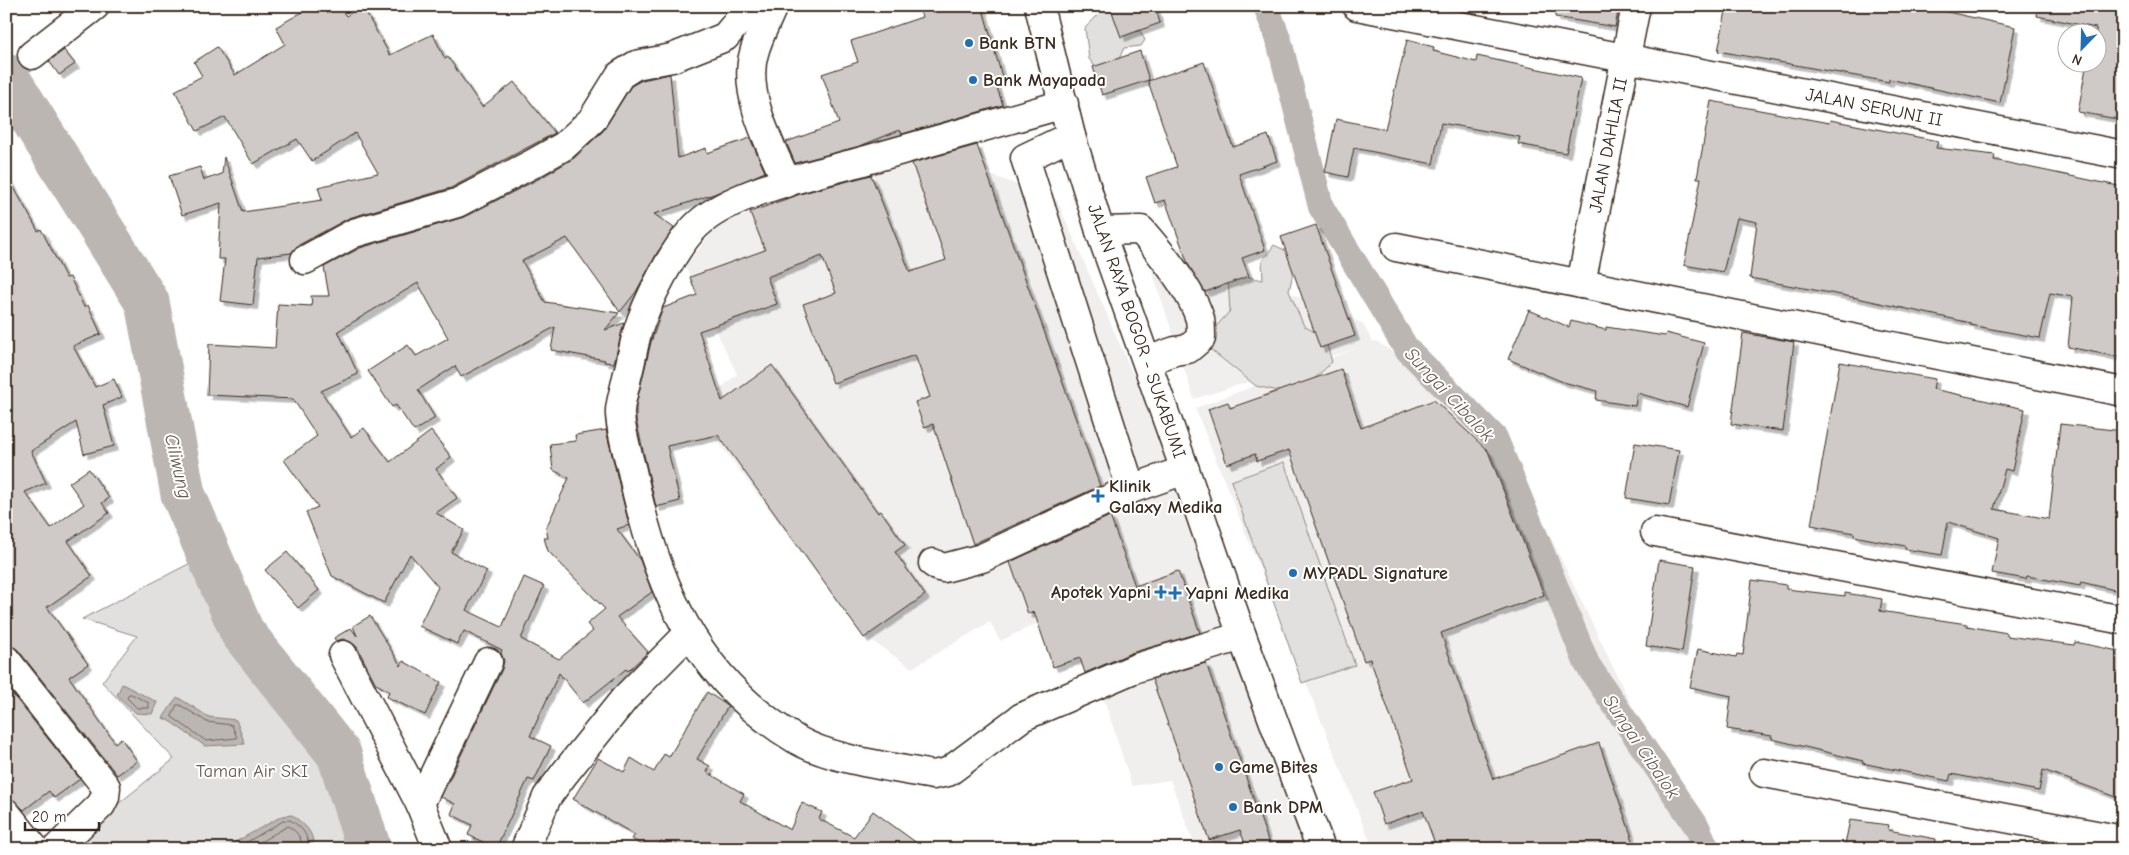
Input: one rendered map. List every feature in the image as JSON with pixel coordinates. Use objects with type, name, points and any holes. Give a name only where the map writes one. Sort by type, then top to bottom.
[{"type":"main road","points":[[32,55],[95,6]]},
{"type":"main road","points":[[305,260],[354,234],[457,204],[534,163],[564,146],[592,120],[616,80],[636,65],[672,58],[725,37],[740,19],[764,6]]},
{"type":"main road","points":[[773,6],[753,54],[752,81],[760,122],[787,182]]},
{"type":"main road","name":"JALAN RAYA BOGOR - SUKABUMI","points":[[1040,6],[1071,136],[1100,231],[1186,470],[1242,636],[1321,849]]},
{"type":"main road","name":"JALAN SERUNI II","points":[[1357,6],[2123,155]]},
{"type":"main road","name":"JALAN DAHLIA II","points":[[1581,284],[1636,6]]},
{"type":"main road","points":[[1064,104],[787,182],[728,204],[696,225],[675,254],[656,289],[638,331],[620,412],[635,487],[651,546],[674,605],[689,634],[708,662],[734,692],[758,713],[799,741],[845,757],[933,775],[948,772],[1022,718],[1136,668],[1242,636]]},
{"type":"main road","points":[[1071,136],[1025,158],[1131,489]]},
{"type":"main road","points":[[1100,231],[1141,230],[1166,260],[1191,300],[1200,320],[1201,338],[1188,349],[1175,351],[1147,361]]},
{"type":"main road","points":[[1396,246],[2123,392]]},
{"type":"main road","points":[[934,563],[938,567],[944,568],[982,558],[1131,489],[1186,470]]},
{"type":"main road","points":[[1655,532],[2123,620]]},
{"type":"main road","points":[[525,849],[547,797],[564,774],[625,698],[689,634]]},
{"type":"main road","points":[[343,655],[420,804],[438,849]]},
{"type":"main road","points":[[6,660],[106,788],[105,798],[101,805],[56,849]]},
{"type":"main road","points":[[420,804],[488,662]]},
{"type":"main road","points":[[1764,774],[2123,840]]},
{"type":"main road","points":[[6,813],[35,849]]},
{"type":"shaded area","points":[[918,147],[1057,200],[1340,849],[1229,849],[1193,841],[1170,780],[1132,786],[1094,668],[1073,666],[1036,624],[1000,641],[990,622],[912,668],[863,635],[695,411],[737,374],[685,266],[717,226]]},
{"type":"shaded area","points":[[1139,231],[1362,323],[1373,342],[1376,341],[1439,383],[1496,424],[1701,849],[1373,849],[1195,408],[1357,348],[1194,399]]},
{"type":"green space","points":[[1104,9],[1114,9],[1130,16],[1145,40],[1141,46],[1124,48],[1117,63],[1096,68],[1089,59],[1085,28]]},
{"type":"green space","points":[[1274,245],[1297,256],[1289,291],[1304,326],[1325,338],[1332,362],[1307,386],[1287,393],[1256,386],[1210,349],[1212,331],[1230,311],[1228,279],[1237,274],[1263,280],[1262,261]]},
{"type":"green space","name":"MYPADL Signature","points":[[1284,462],[1355,665],[1302,683],[1231,481]]},
{"type":"green space","name":"Taman Air SKI","points":[[208,554],[242,632],[339,754],[371,849],[62,849],[174,759],[102,682],[137,636],[82,619]]},
{"type":"water","points":[[122,684],[157,702],[152,714],[136,713],[117,695]]},
{"type":"water","points":[[177,697],[209,717],[236,720],[245,744],[205,746],[163,718]]},
{"type":"water","points":[[292,815],[310,833],[313,849],[223,849],[282,816]]},
{"type":"building","points":[[313,6],[338,6],[346,16],[362,6],[390,55],[433,34],[445,59],[448,57],[482,107],[514,82],[555,133],[451,188],[349,218],[297,246],[291,253],[258,257],[253,305],[220,301],[225,259],[218,259],[221,203],[182,215],[169,176],[200,167],[204,180],[222,174],[224,157],[243,212],[322,200],[318,187],[378,173],[355,133],[312,161],[297,139],[253,164],[225,117],[197,131],[175,91],[202,76],[194,62],[217,47],[235,75],[285,44],[276,27]]},
{"type":"building","points":[[918,6],[982,6],[1003,80],[995,82],[1003,105],[902,134],[900,130],[860,146],[795,163],[786,142],[839,123],[822,74],[858,62],[851,41],[922,17]]},
{"type":"building","points":[[1110,6],[1155,6],[1160,23],[1121,37]]},
{"type":"building","points":[[1556,6],[1619,6],[1615,27],[1555,17]]},
{"type":"building","points":[[1727,6],[1921,6],[2015,27],[2000,103],[1889,79],[1889,82],[1718,51]]},
{"type":"building","points":[[2038,6],[2123,6],[2123,120],[2078,112],[2085,72],[2106,72],[2106,22],[2066,22],[2037,16]]},
{"type":"building","points":[[1407,40],[1434,47],[1433,51],[1476,62],[1477,56],[1581,78],[1566,153],[1518,144],[1520,137],[1441,123],[1433,164],[1354,148],[1348,177],[1325,172],[1336,119],[1385,129]]},
{"type":"building","points":[[64,50],[75,64],[59,75],[49,61]]},
{"type":"building","points":[[1140,51],[1149,80],[1102,95],[1093,67]]},
{"type":"building","points":[[1204,62],[1233,147],[1268,135],[1277,161],[1239,174],[1265,250],[1242,258],[1249,276],[1205,292],[1188,264],[1165,200],[1155,203],[1146,177],[1177,167],[1148,81]]},
{"type":"building","points":[[670,74],[678,158],[706,148],[707,153],[750,138],[765,172],[714,194],[654,214],[674,228],[657,253],[636,292],[620,312],[567,238],[522,261],[545,302],[619,313],[605,330],[624,323],[614,363],[551,350],[555,327],[461,377],[455,366],[418,390],[435,418],[414,431],[396,405],[392,407],[368,371],[408,345],[416,356],[448,338],[418,283],[338,331],[358,374],[321,391],[351,437],[364,428],[390,462],[431,431],[451,457],[436,469],[457,498],[436,513],[464,530],[451,552],[487,571],[466,610],[502,627],[524,577],[544,586],[521,639],[559,659],[593,631],[587,624],[605,609],[548,551],[544,538],[548,538],[546,528],[569,478],[553,470],[550,444],[576,441],[575,435],[606,430],[629,525],[617,529],[640,560],[652,592],[617,617],[648,652],[628,671],[626,669],[583,703],[559,673],[530,736],[551,746],[534,781],[528,779],[496,848],[468,835],[472,825],[451,814],[455,804],[441,797],[502,669],[504,661],[501,653],[502,650],[464,631],[457,644],[419,626],[438,587],[410,554],[384,603],[332,576],[306,512],[318,507],[284,460],[317,436],[293,399],[207,395],[209,344],[275,348],[278,304],[312,306],[311,296],[329,296],[324,267],[360,248],[464,217],[542,177],[574,158],[603,131],[631,86],[642,80]]},
{"type":"building","points":[[1711,101],[1829,123],[1830,120],[1938,141],[1936,148],[1995,155],[1994,160],[2123,187],[2123,358],[2068,347],[2073,297],[2050,293],[2040,338],[1970,325],[1971,323],[1857,298],[1750,278],[1757,222],[1737,218],[1723,272],[1684,265],[1701,178],[1697,178]]},
{"type":"building","points":[[977,145],[1100,486],[973,544],[933,424],[924,427],[915,402],[930,397],[915,355],[833,383],[803,304],[836,293],[822,256],[767,277],[777,304],[699,331],[722,401],[772,365],[878,513],[881,511],[905,545],[895,552],[925,595],[864,638],[718,435],[667,446],[680,501],[656,507],[636,420],[636,405],[651,342],[663,308],[697,295],[690,277],[765,250],[750,212],[803,193],[871,175],[910,272],[946,260],[912,163]]},
{"type":"building","points":[[6,173],[38,231],[41,229],[66,278],[70,277],[84,307],[88,305],[101,334],[73,346],[95,387],[114,379],[122,397],[103,405],[114,446],[84,454],[76,422],[31,451],[46,483],[25,492],[51,528],[84,504],[69,483],[89,469],[109,498],[102,503],[109,513],[68,541],[92,576],[47,607],[88,664],[69,677],[115,743],[121,738],[137,761],[117,775],[18,650],[6,645]]},
{"type":"building","points":[[1316,225],[1355,336],[1320,348],[1281,237]]},
{"type":"building","points":[[1529,310],[1569,327],[1571,321],[1606,330],[1606,327],[1665,336],[1666,333],[1704,343],[1687,407],[1637,393],[1635,406],[1596,400],[1597,391],[1563,382],[1508,359]]},
{"type":"building","points":[[1743,333],[1794,342],[1783,431],[1731,424]]},
{"type":"building","points":[[1840,362],[1935,379],[1933,389],[2025,409],[2012,471],[2005,469],[1994,509],[2049,519],[2060,424],[2123,431],[2123,592],[2081,582],[2080,586],[2027,576],[2026,579],[1992,573],[1999,538],[1948,522],[1942,555],[1905,549],[1905,546],[1854,536],[1854,533],[1811,525]]},
{"type":"building","points":[[1341,369],[1361,428],[1434,400],[1488,451],[1544,595],[1441,633],[1493,779],[1599,743],[1636,849],[1437,849],[1423,811],[1384,824],[1373,792],[1413,779],[1370,659],[1364,661],[1289,450],[1257,461],[1255,454],[1227,464],[1208,409],[1228,402],[1230,408]]},
{"type":"building","points":[[1635,443],[1679,450],[1669,505],[1626,498]]},
{"type":"building","points":[[1110,516],[1135,586],[1178,571],[1200,633],[1131,653],[1085,673],[1080,658],[1053,667],[1034,612],[1028,614],[1010,562]]},
{"type":"building","points":[[287,552],[319,590],[298,608],[265,570]]},
{"type":"building","points":[[1659,560],[1695,566],[1682,652],[1646,646]]},
{"type":"building","points":[[1752,580],[1786,585],[1786,589],[1845,596],[1845,593],[1882,599],[1880,611],[1967,624],[1967,626],[2007,633],[2007,636],[2074,645],[2075,642],[2123,652],[2123,783],[2119,798],[2043,770],[2039,791],[1951,774],[1949,781],[1862,763],[1863,761],[1772,739],[1772,736],[1727,729],[1731,696],[1690,687],[1698,649],[1736,657],[1737,654],[1743,655]]},
{"type":"building","points":[[370,616],[401,666],[403,661],[441,682],[425,715],[387,697],[389,691],[376,684],[357,647],[351,642],[343,639],[336,641],[334,638],[351,628],[357,636],[353,626]]},
{"type":"building","points":[[1206,663],[1271,849],[1247,849],[1240,830],[1209,840],[1152,679]]},
{"type":"building","points":[[6,686],[80,779],[54,798],[49,791],[24,810],[12,799],[6,798]]},
{"type":"building","points":[[707,692],[728,706],[697,759],[710,766],[707,772],[744,794],[740,801],[790,830],[802,803],[822,812],[819,819],[854,837],[873,811],[925,849],[674,849],[661,841],[656,849],[649,849],[632,839],[635,835],[573,799],[598,758],[624,772],[631,758],[654,772],[664,754],[669,757]]},
{"type":"building","points":[[1850,820],[1889,825],[1888,830],[1936,839],[1935,849],[1844,849]]},
{"type":"waterway","name":"Sungai Cibalok","points":[[1266,6],[1279,41],[1321,207],[1406,348],[1495,438],[1587,664],[1697,827],[1707,849]]},
{"type":"waterway","name":"Ciliwung","points":[[6,76],[147,302],[183,494],[242,632],[339,754],[369,849]]},
{"type":"place","name":"Bank BTN","points":[[969,43]]},
{"type":"place","name":"Bank Mayapada","points":[[973,80]]},
{"type":"place","name":"Klinik Galaxy Medika","points":[[1098,496]]},
{"type":"place","name":"MYPADL Signature","points":[[1293,573]]},
{"type":"place","name":"Apotek Yapni","points":[[1161,592]]},
{"type":"place","name":"Yapni Medika","points":[[1175,593]]},
{"type":"place","name":"Game Bites","points":[[1219,767]]},
{"type":"place","name":"Bank DPM","points":[[1233,807]]}]
